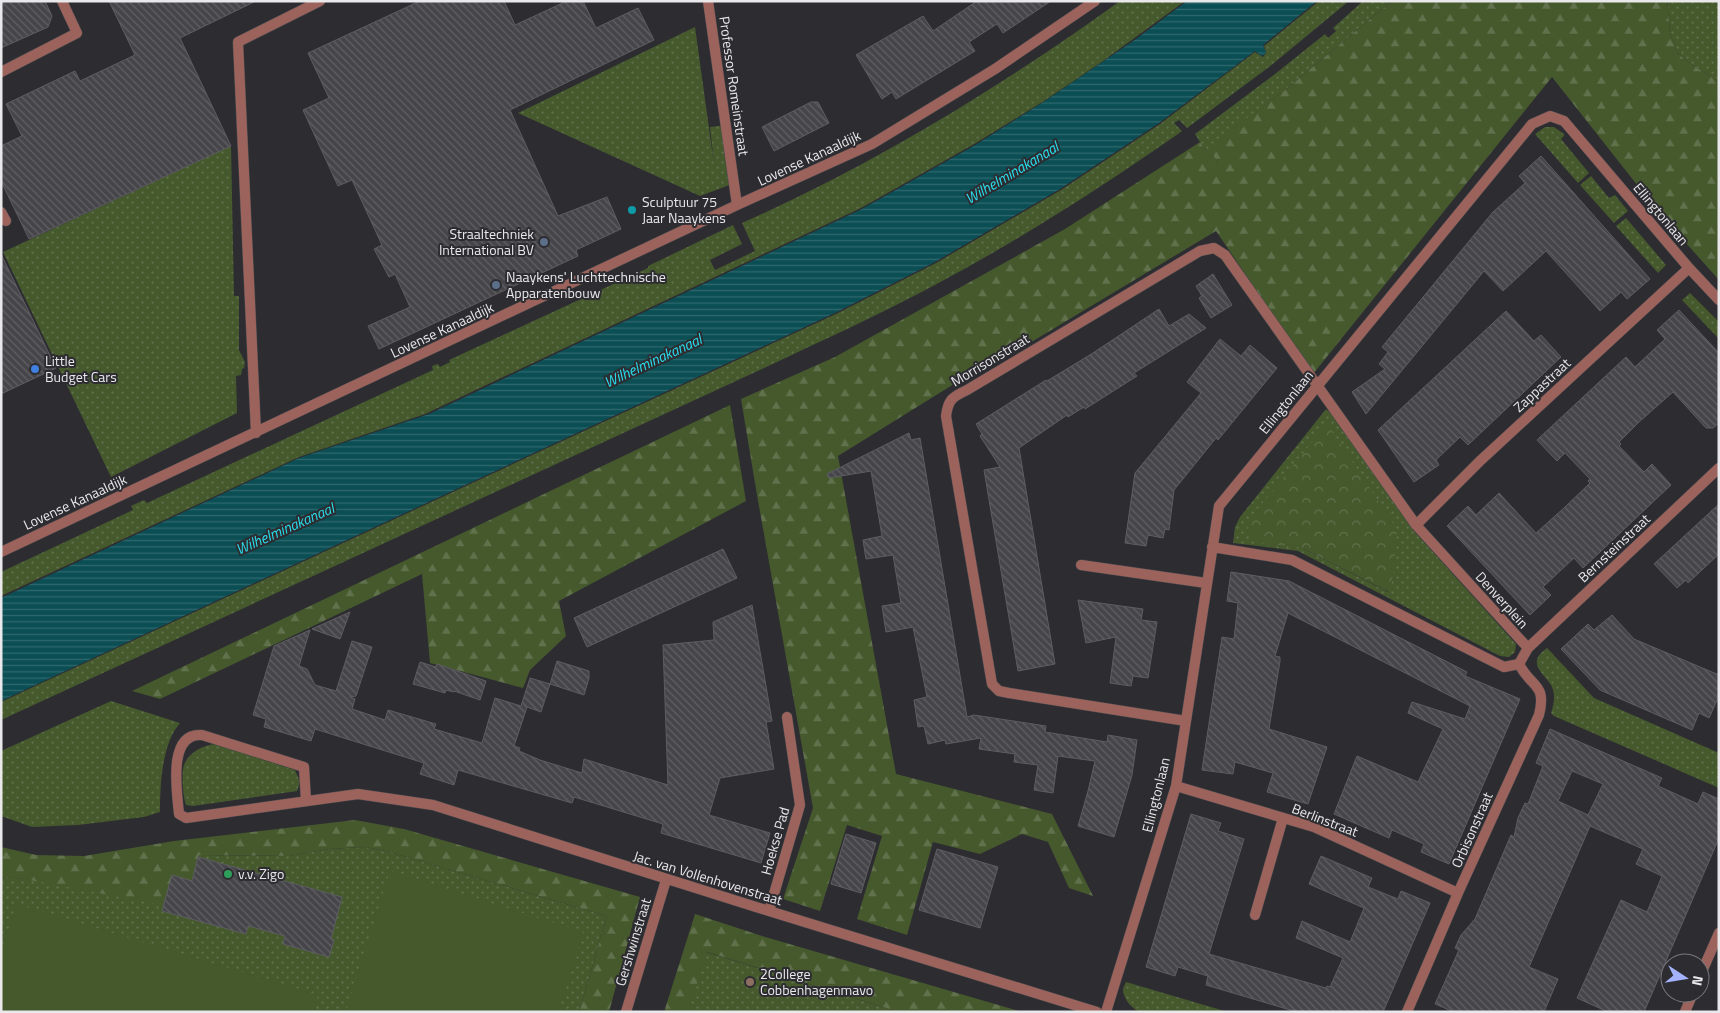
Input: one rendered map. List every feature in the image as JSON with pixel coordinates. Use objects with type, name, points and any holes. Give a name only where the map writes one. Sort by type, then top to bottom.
[{"type":"street","points":[[1,72],[77,33],[62,1]]},
{"type":"street","points":[[256,433],[238,42],[320,1]]},
{"type":"street","name":"Professor Romeinstraat","points":[[708,1],[737,205]]},
{"type":"street","name":"Lovense Kanaaldijk","points":[[1,552],[737,205],[872,144],[996,69],[1095,1]]},
{"type":"street","name":"Ellingtonlaan","points":[[1106,1012],[1176,786],[1219,506],[1532,124],[1550,116],[1564,121],[1689,268],[1719,300]]},
{"type":"street","name":"Morrisonstraat","points":[[1186,721],[1009,693],[999,691],[992,684],[946,416],[948,405],[954,396],[1200,251],[1214,248],[1225,256],[1318,384]]},
{"type":"street","name":"Zappastraat","points":[[1416,525],[1480,461],[1689,268]]},
{"type":"street","name":"Denverplein","points":[[1318,384],[1416,525],[1528,648],[1518,664]]},
{"type":"street","name":"Bernsteinstraat","points":[[1528,648],[1719,468]]},
{"type":"street","points":[[1212,547],[1292,560],[1504,666],[1518,664]]},
{"type":"street","points":[[1080,565],[1206,583]]},
{"type":"street","name":"Orbisonstraat","points":[[1407,1012],[1540,710],[1542,696],[1538,687],[1522,671],[1518,664]]},
{"type":"street","name":"Hoekse Pad","points":[[769,912],[800,805],[787,717]]},
{"type":"street","name":"Jac. van Vollenhovenstraat","points":[[306,801],[304,767],[194,734],[188,737],[178,754],[176,767],[177,798],[179,814],[182,817],[306,801],[358,794],[433,805],[1069,1008],[1097,1012]]},
{"type":"street","name":"Berlinstraat","points":[[1176,786],[1314,827],[1458,893]]},
{"type":"street","points":[[1255,915],[1283,818]]},
{"type":"street","name":"Gershwinstraat","points":[[626,1012],[666,880]]},
{"type":"street","points":[[1710,953],[1719,933]]},
{"type":"green space","points":[[1120,1],[1185,1],[1103,61],[1044,101],[976,143],[861,208],[425,414],[299,457],[1,596],[1,572],[133,510],[131,506],[144,500],[147,503],[433,370],[432,366],[438,364],[440,367],[450,362],[449,360],[648,268],[648,266],[733,225],[742,244],[710,260],[715,270],[755,251],[742,223],[841,175],[937,122],[1030,63]]},
{"type":"green space","points":[[1319,1],[1349,1],[1269,67],[1187,128],[1179,120],[1174,123],[1182,131],[1058,214],[965,269],[848,329],[1,720],[1,702],[838,313],[936,263],[1061,190],[1160,124],[1255,52],[1263,57],[1266,53],[1264,46]]},
{"type":"green space","points":[[1363,1],[1392,1],[1285,90],[1209,147],[1218,163],[1215,166],[1195,134],[1325,34],[1328,38],[1336,31],[1333,28]]},
{"type":"green space","points":[[1392,1],[1667,1],[1670,33],[1677,52],[1685,60],[1719,82],[1719,280],[1660,214],[1552,77],[1313,374],[1216,231],[968,380],[954,384],[838,456],[896,774],[1052,814],[1093,896],[1069,888],[1048,842],[1022,834],[980,854],[933,842],[907,935],[857,919],[882,836],[847,825],[820,911],[783,899],[813,808],[741,399],[835,357],[1065,229],[1200,142],[1215,165],[1218,163],[1208,147],[1285,90]]},
{"type":"green space","points":[[1667,1],[1719,1],[1719,82],[1685,60],[1677,52],[1670,33]]},
{"type":"green space","points":[[695,27],[714,164],[710,127],[726,125],[735,183],[700,196],[518,113]]},
{"type":"green space","points":[[1545,127],[1554,127],[1564,134],[1561,139],[1589,173],[1578,183],[1535,134]]},
{"type":"green space","points":[[231,146],[234,296],[239,296],[239,350],[245,362],[241,375],[236,376],[237,413],[111,477],[3,252]]},
{"type":"green space","points":[[1591,176],[1609,198],[1615,195],[1628,211],[1614,223],[1580,185]]},
{"type":"green space","points":[[1626,218],[1666,265],[1658,273],[1616,226]]},
{"type":"green space","points":[[1690,293],[1719,322],[1719,339],[1682,300]]},
{"type":"green space","points":[[730,405],[746,501],[559,601],[566,636],[530,670],[523,688],[430,663],[422,574],[160,699],[132,691]]},
{"type":"green space","points":[[1326,409],[1333,415],[1414,531],[1516,644],[1515,652],[1509,657],[1500,656],[1298,551],[1233,543],[1235,527],[1240,517]],"holes":[[[1302,548],[1393,577],[1388,592]]]},
{"type":"green space","points":[[1327,424],[1397,529],[1393,577],[1389,592],[1302,548],[1249,541],[1247,522]]},
{"type":"green space","points":[[1547,648],[1594,698],[1719,753],[1719,788],[1554,716],[1551,713],[1554,699],[1553,688],[1539,670],[1537,663],[1538,656]]},
{"type":"green space","points":[[111,701],[180,723],[169,742],[163,765],[160,812],[144,817],[78,825],[32,827],[1,816],[1,751]]},
{"type":"green space","points":[[215,744],[295,770],[300,782],[297,791],[193,806],[186,805],[183,779],[184,765],[197,750]]},
{"type":"green space","points":[[355,820],[404,829],[640,897],[609,1012],[579,1012],[607,916],[386,851],[365,847],[329,849],[289,856],[199,855],[184,909],[24,879],[1,877],[1,847],[36,855],[84,856],[174,841]]},
{"type":"green space","points":[[365,847],[386,851],[607,916],[579,1012],[1,1012],[1,877],[190,892],[199,855],[289,856],[329,849]]},
{"type":"green space","points":[[390,871],[583,932],[558,1012],[346,1012]]},
{"type":"green space","points":[[16,904],[318,995],[313,1012],[1,1012],[1,955]]},
{"type":"green space","points":[[695,914],[759,935],[1022,1012],[899,1012],[707,952],[688,1012],[664,1012]]},
{"type":"green space","name":"2College Cobbenhagenmavo","points":[[706,952],[899,1012],[690,1012],[688,1011]]},
{"type":"green space","points":[[1126,982],[1228,1012],[1140,1012],[1131,1006],[1125,997],[1123,990]]},
{"type":"water","name":"Wilhelminakanaal","points":[[1187,1],[1317,1],[1263,45],[1266,53],[1262,56],[1255,51],[1159,123],[1060,189],[935,262],[837,312],[1,701],[1,598],[299,458],[429,414],[862,209],[977,144],[1045,101],[1136,39]]},
{"type":"building","points":[[1,1],[45,1],[52,16],[48,27],[1,48]]},
{"type":"building","points":[[109,1],[256,1],[180,38],[231,146],[29,239],[1,181],[1,146],[22,136],[6,104],[75,71],[80,81],[135,55]]},
{"type":"building","points":[[420,1],[504,1],[515,25],[567,1],[583,1],[596,28],[638,8],[654,40],[510,110],[558,216],[607,197],[621,229],[576,250],[578,256],[379,349],[368,326],[410,307],[395,274],[389,277],[374,249],[382,245],[352,180],[338,186],[303,110],[329,98],[308,53]]},
{"type":"building","points":[[977,1],[1051,1],[1003,33],[997,24],[969,42],[975,51],[896,99],[892,92],[882,99],[856,55],[923,16],[933,31]]},
{"type":"building","points":[[811,102],[818,102],[829,123],[774,151],[762,127]]},
{"type":"building","points":[[1541,156],[1650,279],[1627,299],[1621,292],[1600,311],[1546,251],[1503,291],[1484,271],[1366,414],[1352,392],[1385,369],[1379,364],[1388,352],[1382,347],[1493,212],[1525,183],[1519,176]]},
{"type":"building","points":[[1,254],[56,368],[1,394]]},
{"type":"building","points":[[1213,274],[1232,305],[1211,318],[1199,298],[1202,296],[1196,286]]},
{"type":"building","points":[[1159,309],[1169,326],[1189,314],[1206,328],[1134,373],[1137,376],[1085,409],[1084,407],[1068,417],[1067,415],[1019,448],[1055,664],[1018,671],[984,470],[1000,467],[980,436],[982,434],[976,424],[1093,353]]},
{"type":"building","points":[[1679,310],[1719,353],[1719,423],[1713,428],[1706,428],[1673,392],[1619,442],[1621,444],[1619,446],[1644,472],[1652,464],[1671,485],[1583,568],[1574,558],[1543,587],[1551,595],[1530,615],[1447,526],[1468,506],[1476,515],[1499,493],[1536,533],[1565,507],[1590,483],[1588,481],[1590,479],[1565,453],[1557,461],[1537,440],[1626,357],[1635,367],[1665,339],[1657,330]]},
{"type":"building","points":[[1506,311],[1534,341],[1541,335],[1561,357],[1468,445],[1460,437],[1436,460],[1439,465],[1414,482],[1378,430]]},
{"type":"building","points":[[1220,339],[1241,356],[1250,345],[1277,368],[1174,490],[1169,530],[1165,529],[1163,538],[1148,535],[1146,546],[1125,543],[1135,473],[1201,393],[1187,382]]},
{"type":"building","points":[[909,433],[911,440],[920,438],[967,717],[974,715],[1046,726],[1045,732],[1107,742],[1108,735],[1137,740],[1132,775],[1114,837],[1078,826],[1095,761],[1058,756],[1053,793],[1034,790],[1038,765],[1014,762],[1015,754],[979,749],[981,738],[946,744],[945,740],[928,744],[924,726],[918,727],[914,700],[927,697],[913,627],[886,632],[882,606],[901,603],[893,555],[866,559],[863,540],[882,536],[871,471],[829,478],[827,474]]},
{"type":"building","points":[[1719,504],[1719,554],[1688,583],[1686,580],[1677,588],[1654,564]]},
{"type":"building","points":[[723,549],[737,578],[587,647],[574,618]]},
{"type":"building","points":[[1231,572],[1289,581],[1467,672],[1465,676],[1520,699],[1449,864],[1421,852],[1424,844],[1392,830],[1389,838],[1334,814],[1357,756],[1418,782],[1443,729],[1408,713],[1412,702],[1465,719],[1470,706],[1288,613],[1275,656],[1280,657],[1280,661],[1269,729],[1327,747],[1308,804],[1267,792],[1273,773],[1235,762],[1233,774],[1202,770],[1222,637],[1234,639],[1238,603],[1227,601]]},
{"type":"building","points":[[1078,600],[1143,609],[1141,620],[1157,622],[1148,678],[1133,676],[1131,686],[1110,683],[1116,637],[1086,643]]},
{"type":"building","points":[[752,605],[772,721],[766,722],[774,769],[720,778],[709,815],[770,833],[761,863],[661,833],[663,824],[574,797],[572,803],[458,770],[454,785],[420,774],[424,763],[315,729],[311,741],[264,727],[266,719],[253,715],[274,646],[310,630],[299,666],[307,669],[315,685],[336,691],[352,641],[372,647],[356,696],[350,697],[355,699],[352,709],[385,720],[388,710],[436,724],[434,729],[482,743],[495,698],[521,706],[530,678],[550,684],[541,712],[527,707],[514,746],[520,748],[519,751],[540,760],[582,773],[584,759],[668,785],[663,645],[714,640],[713,622]]},
{"type":"building","points":[[350,612],[340,639],[312,629]]},
{"type":"building","points":[[1612,615],[1634,639],[1719,675],[1719,696],[1709,718],[1699,713],[1692,730],[1600,690],[1561,649],[1588,624],[1594,630]]},
{"type":"building","points":[[557,661],[589,671],[584,695],[550,684]]},
{"type":"building","points":[[420,662],[436,667],[437,664],[486,681],[480,700],[454,691],[446,690],[445,693],[413,684]]},
{"type":"building","points":[[1550,729],[1662,778],[1658,786],[1698,804],[1703,792],[1719,799],[1719,838],[1669,953],[1660,953],[1660,975],[1644,1012],[1608,1012],[1577,998],[1621,900],[1647,912],[1662,876],[1636,864],[1643,849],[1590,826],[1529,967],[1558,979],[1544,1012],[1454,1012],[1435,1004],[1459,950],[1455,948],[1461,935],[1475,919],[1511,835],[1514,837],[1518,818],[1525,803],[1528,804],[1543,766],[1536,763]],"holes":[[[1572,771],[1603,784],[1588,815],[1558,801]]]},
{"type":"building","points":[[1191,814],[1221,823],[1218,831],[1244,839],[1209,954],[1326,988],[1327,986],[1330,987],[1343,958],[1296,938],[1302,921],[1350,942],[1364,908],[1309,884],[1321,856],[1372,878],[1368,887],[1398,899],[1401,891],[1430,903],[1383,1012],[1297,1012],[1206,985],[1208,976],[1178,967],[1175,976],[1146,967]]},
{"type":"building","points":[[846,834],[876,843],[861,893],[831,884]]},
{"type":"building","points":[[937,849],[998,867],[980,928],[919,910]]},
{"type":"building","points":[[198,857],[342,897],[331,939],[334,940],[329,957],[283,944],[285,936],[248,926],[246,934],[162,911],[172,875],[192,881]]},
{"type":"place","name":"Sculptuur 75 Jaar Naaykens","points":[[632,210]]},
{"type":"place","name":"Straaltechniek International BV","points":[[544,242]]},
{"type":"place","name":"Naaykens' Luchttechnische Apparatenbouw","points":[[496,285]]},
{"type":"place","name":"Little Budget Cars","points":[[35,369]]},
{"type":"place","name":"v.v. Zigo","points":[[228,874]]},
{"type":"place","name":"2College Cobbenhagenmavo","points":[[750,982]]}]
